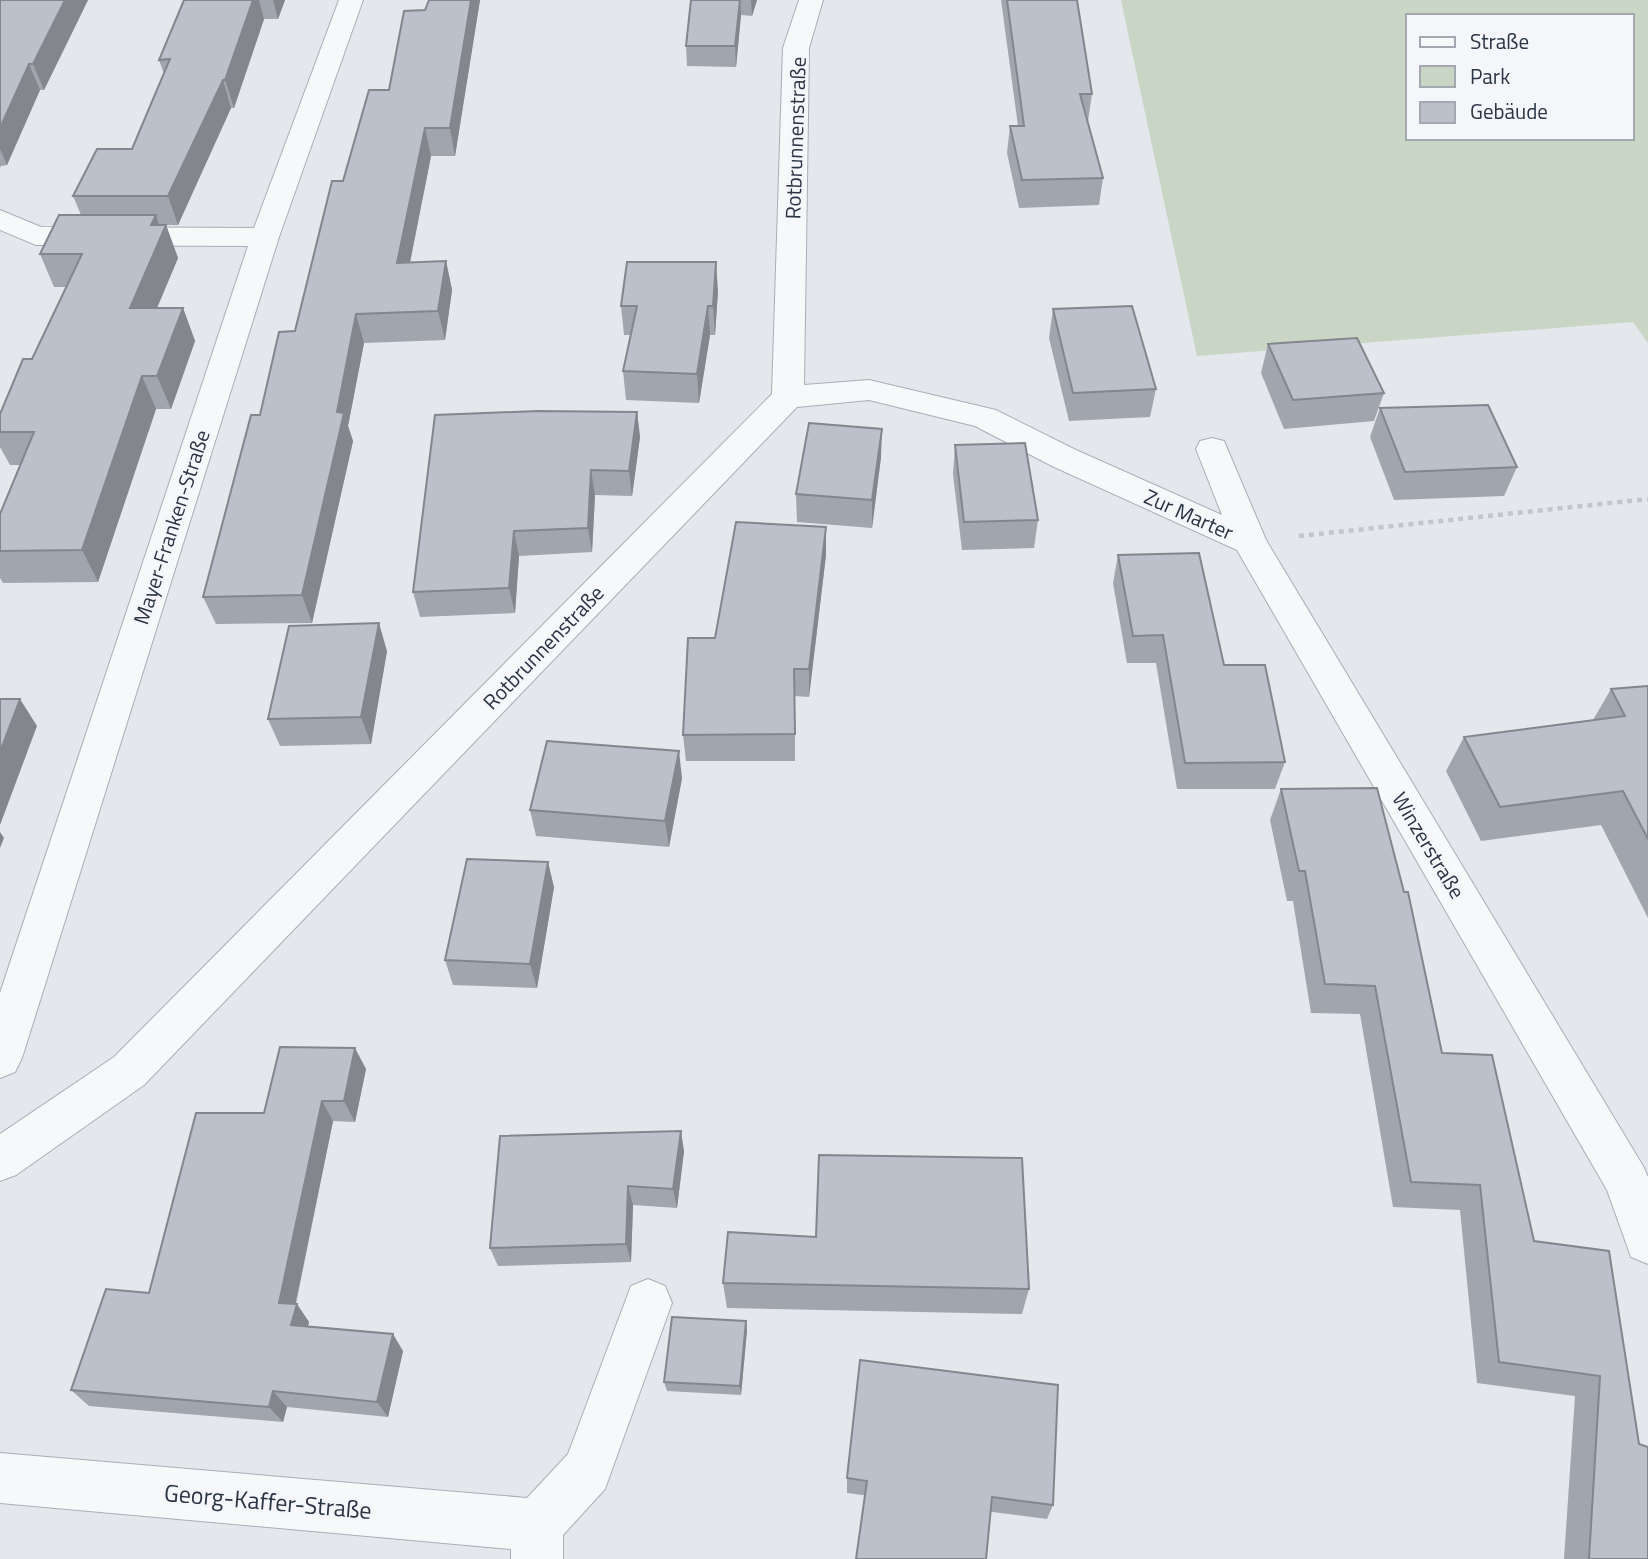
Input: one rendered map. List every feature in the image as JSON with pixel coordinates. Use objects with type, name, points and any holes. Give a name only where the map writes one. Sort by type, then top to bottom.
[{"type":"street","name":"Mayer-Franken-Straße","points":[[0,1058],[265,237],[351,0]]},
{"type":"street","name":"Rotbrunnenstraße","points":[[0,1160],[129,1071],[788,397],[796,48],[811,0]]},
{"type":"street","points":[[0,219],[36,236],[265,237]]},
{"type":"street","name":"Zur Marter","points":[[788,397],[869,390],[985,418],[1064,458],[1249,541]]},
{"type":"street","name":"Winzerstraße","points":[[1212,449],[1249,541],[1627,1181],[1648,1241]]},
{"type":"street","name":"Georg-Kaffer-Straße","points":[[0,1478],[537,1542],[587,1471],[648,1303]]},
{"type":"path","name":"Zur Marter","points":[[1249,541],[1648,499]]},
{"type":"green space","points":[[1121,0],[1648,0],[1648,343],[1633,322],[1197,356]]},
{"type":"building","points":[[0,0],[65,0],[33,64],[29,64],[0,128]]},
{"type":"building","points":[[184,0],[253,0],[225,80],[168,196],[73,196],[97,149],[132,149],[170,59],[159,60]]},
{"type":"building","points":[[429,0],[471,0],[450,128],[425,128],[397,263],[446,261],[438,311],[356,314],[337,412],[344,413],[302,595],[203,597],[251,415],[260,415],[279,332],[295,331],[332,181],[343,181],[369,90],[389,90],[404,11],[425,10]]},
{"type":"building","points":[[691,0],[740,0],[735,46],[686,46]]},
{"type":"building","points":[[1007,0],[1077,0],[1092,94],[1080,94],[1103,178],[1022,180],[1010,126],[1024,126]]},
{"type":"building","points":[[59,215],[156,215],[151,225],[166,225],[130,308],[183,308],[157,376],[142,376],[82,550],[0,551],[0,514],[34,432],[0,432],[0,414],[23,359],[32,359],[82,254],[40,254]]},
{"type":"building","points":[[627,262],[716,262],[713,306],[708,306],[697,374],[623,371],[637,306],[621,306]]},
{"type":"building","points":[[1132,306],[1156,389],[1073,393],[1053,309]]},
{"type":"building","points":[[1357,338],[1384,393],[1293,400],[1268,344]]},
{"type":"building","points":[[1488,405],[1517,467],[1405,472],[1380,408]]},
{"type":"building","points":[[538,411],[637,412],[629,471],[591,470],[588,528],[514,531],[509,588],[413,592],[435,415]]},
{"type":"building","points":[[809,423],[882,429],[872,500],[796,494]]},
{"type":"building","points":[[1025,443],[1038,520],[964,522],[955,445]]},
{"type":"building","points":[[736,522],[826,527],[809,669],[794,669],[795,734],[683,735],[688,638],[715,638]]},
{"type":"building","points":[[1199,553],[1224,665],[1265,665],[1285,762],[1185,763],[1163,635],[1133,636],[1118,555]]},
{"type":"building","points":[[379,623],[361,717],[268,719],[289,626]]},
{"type":"building","points":[[1648,686],[1648,839],[1623,791],[1500,807],[1464,737],[1625,716],[1611,689]]},
{"type":"building","points":[[0,699],[20,699],[0,752]]},
{"type":"building","points":[[547,741],[679,751],[665,821],[530,810]]},
{"type":"building","points":[[1377,788],[1404,892],[1408,892],[1442,1053],[1492,1055],[1534,1241],[1609,1251],[1639,1444],[1648,1447],[1648,1559],[1589,1559],[1600,1376],[1499,1362],[1480,1185],[1411,1182],[1375,986],[1325,984],[1305,871],[1299,871],[1281,789]]},
{"type":"building","points":[[467,859],[548,862],[530,964],[445,960]]},
{"type":"building","points":[[280,1047],[355,1048],[344,1101],[322,1101],[279,1303],[297,1304],[291,1325],[393,1334],[377,1402],[273,1391],[269,1407],[71,1390],[106,1289],[149,1293],[196,1113],[264,1113]]},
{"type":"building","points":[[681,1131],[673,1189],[628,1186],[626,1244],[490,1248],[500,1136]]},
{"type":"building","points":[[819,1155],[1022,1158],[1029,1289],[723,1283],[728,1232],[816,1237]]},
{"type":"building","points":[[672,1317],[746,1321],[740,1386],[664,1382]]},
{"type":"building","points":[[860,1360],[1058,1385],[1053,1505],[992,1497],[986,1559],[856,1559],[867,1481],[847,1478]]}]
